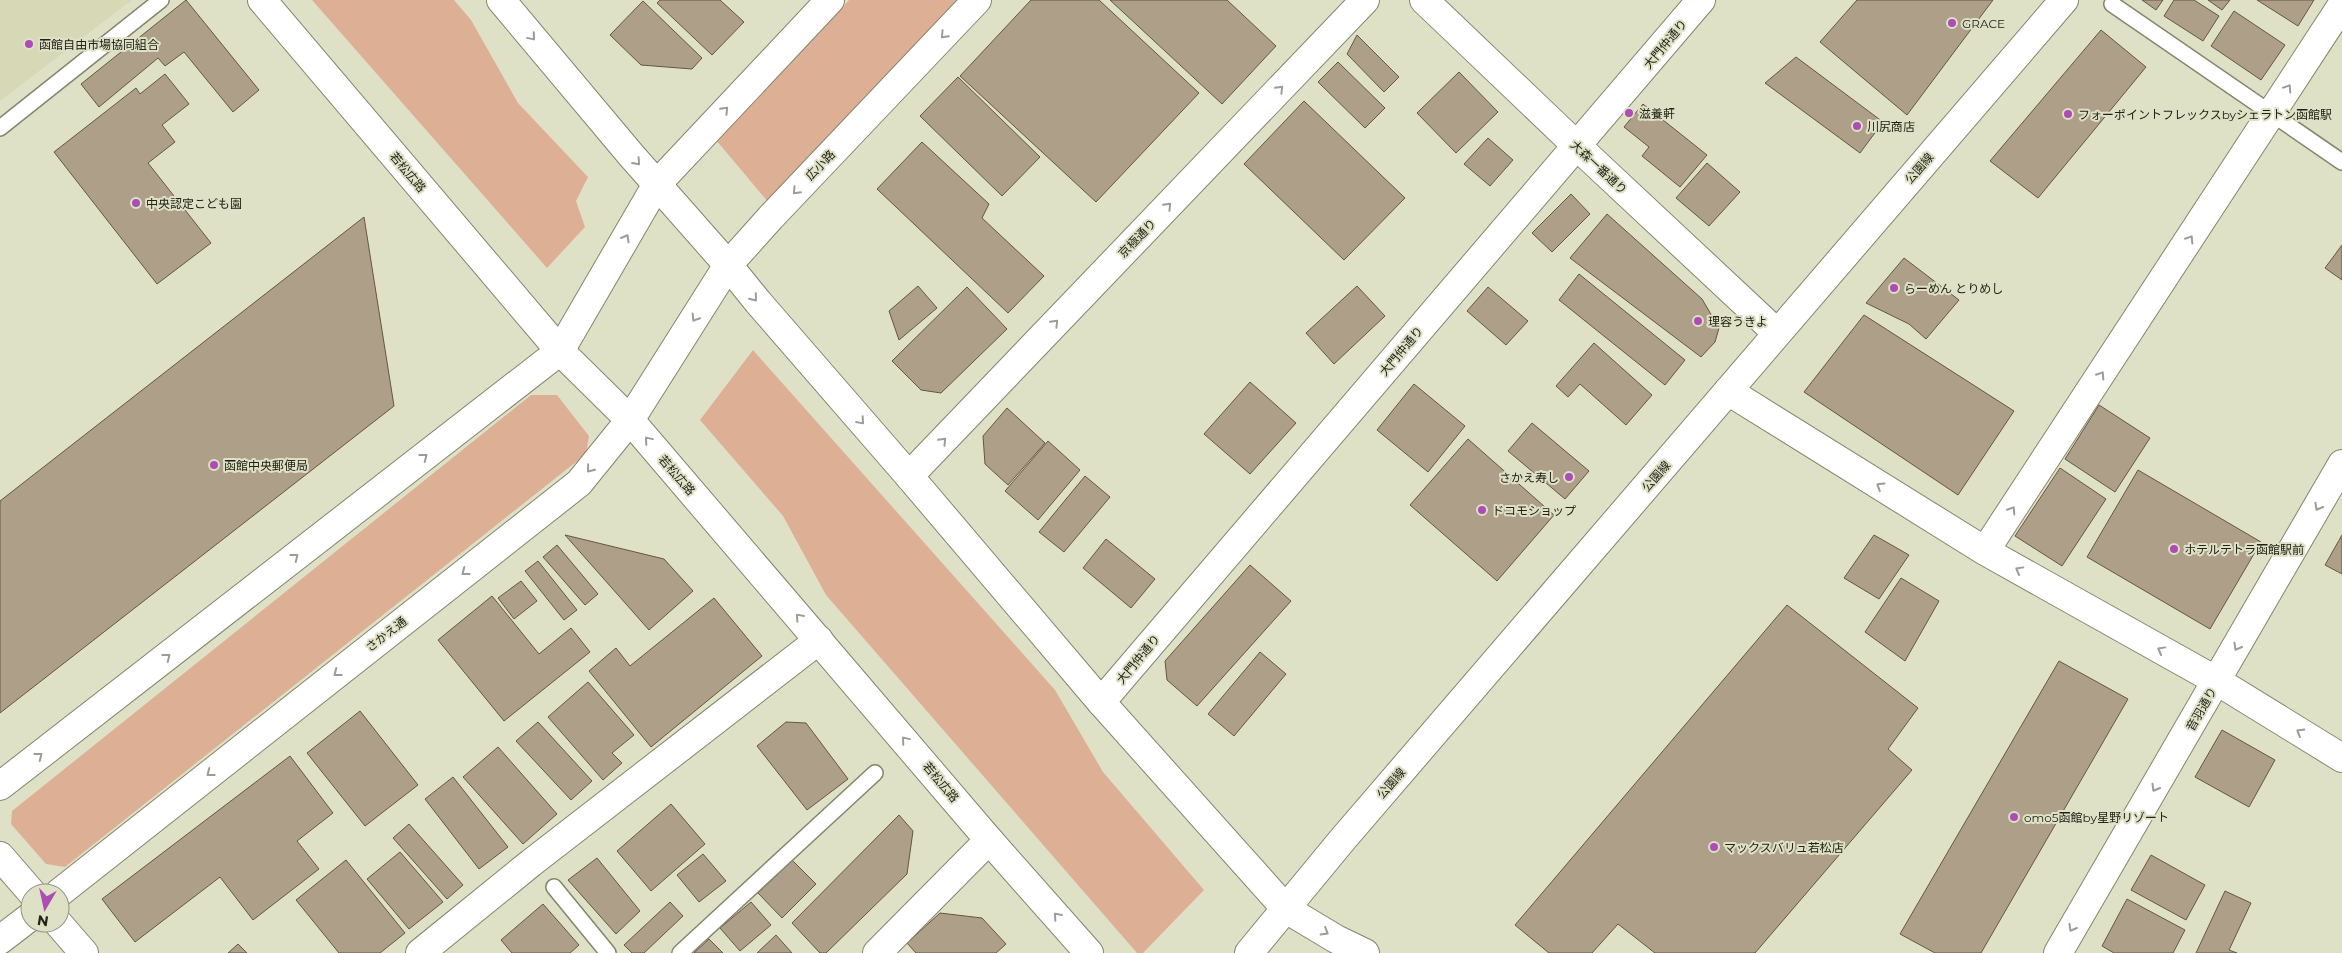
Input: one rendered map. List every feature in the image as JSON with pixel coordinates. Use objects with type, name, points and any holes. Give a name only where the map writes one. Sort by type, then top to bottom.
[{"type":"street","name":"若松広路","points":[[262,0],[560,351],[630,420],[989,840],[1089,953]]},
{"type":"street","points":[[501,0],[1101,702],[1286,909],[1365,953]]},
{"type":"street","points":[[0,786],[560,351],[657,184],[830,0]]},
{"type":"street","name":"広小路","points":[[679,344],[728,266],[771,217],[977,0]]},
{"type":"street","name":"京極通り","points":[[909,476],[1365,0]]},
{"type":"street","name":"大森一番通り","points":[[1424,0],[1777,333]]},
{"type":"street","name":"大門仲通り","points":[[1101,702],[1472,267],[1578,147],[1701,0]]},
{"type":"street","name":"公園線","points":[[1249,953],[1343,839],[2064,0]]},
{"type":"street","points":[[1985,551],[2342,5]]},
{"type":"street","name":"さかえ通","points":[[70,884],[579,483],[630,420],[679,344]]},
{"type":"street","points":[[1728,392],[1985,551],[2217,681],[2342,758]]},
{"type":"street","name":"音羽通り","points":[[2058,953],[2342,464]]},
{"type":"street","points":[[420,953],[531,863],[820,640]]},
{"type":"street","points":[[877,953],[989,840]]},
{"type":"street","points":[[0,856],[23,883]]},
{"type":"street","points":[[0,940],[20,925]]},
{"type":"street","points":[[67,933],[84,953]]},
{"type":"lane","points":[[0,128],[161,0]]},
{"type":"lane","points":[[2112,4],[2342,162]]},
{"type":"lane","points":[[680,953],[875,773]]},
{"type":"lane","points":[[554,887],[608,953]]},
{"type":"shaded area","points":[[0,0],[132,0],[0,101]]},
{"type":"shaded area","points":[[312,0],[454,0],[471,20],[518,103],[588,177],[576,201],[585,227],[547,268]]},
{"type":"shaded area","points":[[849,0],[959,0],[768,202],[716,140]]},
{"type":"shaded area","points":[[753,350],[1055,690],[1103,772],[1204,890],[1143,953],[1137,953],[826,595],[783,516],[700,420]]},
{"type":"shaded area","points":[[531,395],[557,395],[589,436],[586,454],[65,867],[46,864],[11,824],[12,811]]},
{"type":"building","points":[[186,0],[259,90],[233,112],[184,52],[165,66],[158,58],[99,107],[81,84]]},
{"type":"building","points":[[660,0],[720,0],[744,22],[712,55],[657,3]]},
{"type":"building","points":[[1031,0],[1099,0],[1199,93],[1096,202],[960,76]]},
{"type":"building","points":[[1110,0],[1227,0],[1276,46],[1222,104]]},
{"type":"building","points":[[1857,0],[1993,0],[1907,115],[1820,42]]},
{"type":"building","points":[[2142,0],[2163,0],[2156,10]]},
{"type":"building","points":[[2174,0],[2194,0],[2219,16],[2203,41],[2164,16]]},
{"type":"building","points":[[2208,0],[2230,0],[2222,10]]},
{"type":"building","points":[[2257,0],[2314,0],[2298,26]]},
{"type":"building","points":[[643,1],[702,58],[692,69],[641,65],[610,35]]},
{"type":"building","points":[[2234,11],[2285,45],[2261,80],[2211,46]]},
{"type":"building","name":"フォーポイントフレックスbyシェラトン函館駅","points":[[2101,30],[2146,67],[2038,198],[1990,161]]},
{"type":"building","points":[[1357,35],[1399,77],[1384,92],[1347,54]]},
{"type":"building","points":[[1796,57],[1883,122],[1860,153],[1765,83]]},
{"type":"building","points":[[1338,62],[1385,108],[1365,128],[1318,82]]},
{"type":"building","points":[[1459,72],[1498,112],[1456,153],[1417,113]]},
{"type":"building","name":"中央認定こども園","points":[[165,74],[189,104],[162,125],[175,142],[148,163],[211,243],[157,284],[54,152],[136,88],[140,94]]},
{"type":"building","points":[[958,77],[1040,157],[1002,196],[920,116]]},
{"type":"building","points":[[1304,101],[1405,198],[1344,260],[1244,164]]},
{"type":"building","points":[[1643,104],[1707,155],[1680,187],[1642,156],[1649,147],[1624,127]]},
{"type":"building","points":[[1488,138],[1513,160],[1490,186],[1464,164]]},
{"type":"building","points":[[922,142],[989,204],[982,218],[1044,276],[1008,313],[877,189]]},
{"type":"building","points":[[1707,163],[1740,192],[1709,226],[1676,198]]},
{"type":"building","points":[[1571,194],[1590,214],[1552,252],[1532,233]]},
{"type":"building","points":[[1607,214],[1702,299],[1719,328],[1715,342],[1701,357],[1570,258]]},
{"type":"building","points":[[364,217],[394,406],[0,713],[0,501]]},
{"type":"building","points":[[2342,245],[2342,280],[2325,268]]},
{"type":"building","points":[[1904,258],[1959,300],[1926,339],[1909,324],[1866,303]]},
{"type":"building","points":[[1579,274],[1685,360],[1665,385],[1559,300]]},
{"type":"building","points":[[918,286],[937,308],[899,340],[889,311]]},
{"type":"building","points":[[1357,286],[1385,316],[1334,364],[1306,333]]},
{"type":"building","points":[[967,287],[1007,329],[941,393],[921,390],[892,361]]},
{"type":"building","points":[[1488,287],[1528,321],[1506,345],[1467,311]]},
{"type":"building","points":[[1864,315],[2014,411],[1958,495],[1804,392]]},
{"type":"building","points":[[1594,343],[1652,395],[1626,425],[1580,384],[1568,397],[1556,386]]},
{"type":"building","points":[[1250,382],[1296,423],[1250,474],[1204,434]]},
{"type":"building","points":[[1414,384],[1465,426],[1428,472],[1377,430]]},
{"type":"building","points":[[2099,405],[2150,438],[2115,492],[2065,459]]},
{"type":"building","points":[[1007,408],[1045,443],[1008,485],[985,464],[983,436]]},
{"type":"building","points":[[1532,423],[1589,471],[1565,499],[1508,451]]},
{"type":"building","name":"ドコモショップ","points":[[1468,439],[1554,515],[1497,581],[1410,505]]},
{"type":"building","points":[[1048,441],[1080,470],[1038,520],[1005,491]]},
{"type":"building","points":[[2060,468],[2106,499],[2062,566],[2015,536]]},
{"type":"building","name":"ホテルテトラ函館駅前","points":[[2138,470],[2261,542],[2210,629],[2087,557]]},
{"type":"building","points":[[1085,476],[1110,497],[1064,552],[1039,532]]},
{"type":"building","points":[[565,535],[664,559],[693,591],[649,630]]},
{"type":"building","points":[[1874,535],[1909,555],[1879,599],[1844,578]]},
{"type":"building","points":[[2342,535],[2342,574],[2325,565]]},
{"type":"building","points":[[1106,539],[1155,579],[1131,608],[1083,568]]},
{"type":"building","points":[[557,545],[598,594],[585,605],[543,557]]},
{"type":"building","points":[[538,561],[577,610],[564,620],[525,571]]},
{"type":"building","points":[[1250,565],[1291,601],[1197,706],[1167,680],[1165,661]]},
{"type":"building","points":[[1901,578],[1939,601],[1905,661],[1865,632]]},
{"type":"building","points":[[521,581],[537,601],[514,619],[498,598]]},
{"type":"building","points":[[492,596],[539,654],[571,628],[590,652],[504,721],[438,640]]},
{"type":"building","points":[[714,598],[762,656],[651,747],[589,671],[616,648],[630,666]]},
{"type":"building","name":"マックスバリュ若松店","points":[[1787,605],[1918,708],[1888,749],[1912,770],[1755,953],[1655,953],[1618,924],[1592,953],[1549,953],[1515,925]]},
{"type":"building","points":[[1260,652],[1286,674],[1234,736],[1208,714]]},
{"type":"building","name":"omo5函館by星野リゾート","points":[[2059,661],[2128,699],[1981,953],[1935,953],[1900,934]]},
{"type":"building","points":[[588,682],[634,735],[612,753],[622,763],[603,780],[548,717]]},
{"type":"building","points":[[360,711],[418,785],[365,826],[307,753]]},
{"type":"building","points":[[538,722],[592,781],[571,800],[516,741]]},
{"type":"building","points":[[786,722],[806,723],[848,779],[807,810],[757,746]]},
{"type":"building","points":[[2222,730],[2275,760],[2249,807],[2195,777]]},
{"type":"building","points":[[498,747],[557,814],[523,844],[463,777]]},
{"type":"building","points":[[290,756],[333,813],[297,841],[319,869],[253,920],[220,877],[135,942],[102,899]]},
{"type":"building","points":[[453,777],[508,847],[479,869],[425,799]]},
{"type":"building","points":[[671,804],[705,844],[651,891],[617,851]]},
{"type":"building","points":[[899,815],[913,831],[907,874],[826,953],[820,953],[792,923]]},
{"type":"building","points":[[409,824],[463,885],[447,899],[393,838]]},
{"type":"building","points":[[400,852],[443,902],[409,929],[367,879]]},
{"type":"building","points":[[703,854],[726,881],[699,902],[677,875]]},
{"type":"building","points":[[2151,855],[2205,885],[2186,920],[2131,890]]},
{"type":"building","points":[[597,858],[640,911],[616,934],[568,880]]},
{"type":"building","points":[[346,860],[405,933],[380,953],[339,953],[296,900]]},
{"type":"building","points":[[792,860],[816,884],[782,918],[758,893]]},
{"type":"building","points":[[2225,891],[2251,903],[2229,950],[2237,953],[2196,953]]},
{"type":"building","points":[[2127,899],[2185,930],[2173,953],[2114,953],[2102,946]]},
{"type":"building","points":[[670,902],[683,916],[644,953],[632,953],[624,945]]},
{"type":"building","points":[[751,902],[771,925],[740,951],[720,928]]},
{"type":"building","points":[[543,904],[579,945],[570,953],[512,953],[501,940]]},
{"type":"building","points":[[940,913],[982,918],[1006,944],[996,953],[916,953],[907,943]]},
{"type":"building","points":[[776,935],[792,953],[757,953]]},
{"type":"building","points":[[709,939],[723,953],[694,953]]},
{"type":"building","points":[[238,944],[247,953],[228,953]]},
{"type":"place","name":"GRACE","points":[[1952,23]]},
{"type":"place","name":"函館自由市場協同組合","points":[[29,44]]},
{"type":"place","name":"滋養軒","points":[[1629,113]]},
{"type":"place","name":"フォーポイントフレックスbyシェラトン函館駅","points":[[2068,114]]},
{"type":"place","name":"川尻商店","points":[[1857,126]]},
{"type":"place","name":"中央認定こども園","points":[[136,203]]},
{"type":"place","name":"らーめん とりめし","points":[[1894,288]]},
{"type":"place","name":"理容うきよ","points":[[1698,321]]},
{"type":"place","name":"函館中央郵便局","points":[[214,465]]},
{"type":"place","name":"さかえ寿し","points":[[1569,477]]},
{"type":"place","name":"ドコモショップ","points":[[1482,510]]},
{"type":"place","name":"ホテルテトラ函館駅前","points":[[2174,549]]},
{"type":"place","name":"omo5函館by星野リゾート","points":[[2014,817]]},
{"type":"place","name":"マックスバリュ若松店","points":[[1714,847]]}]
